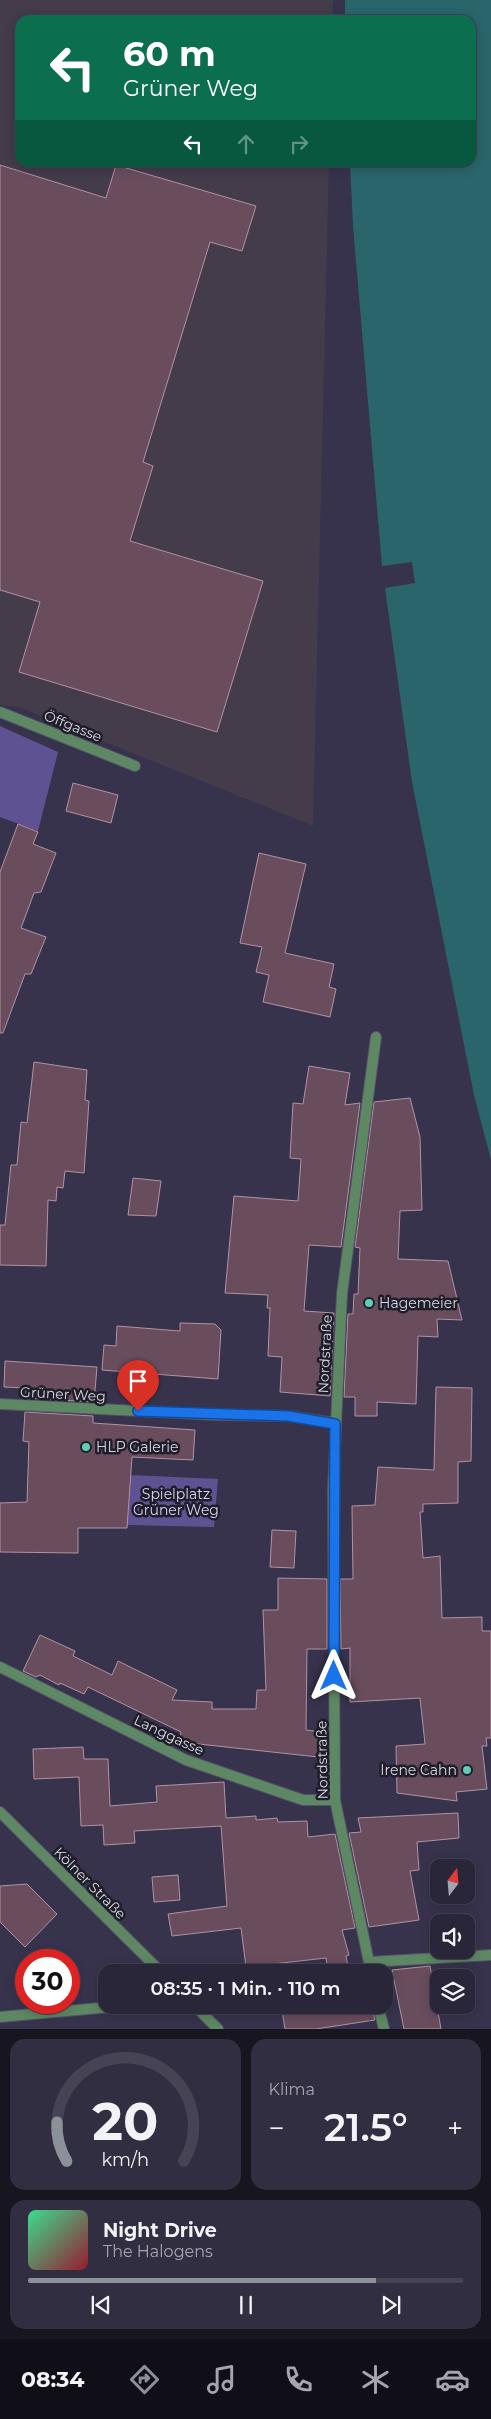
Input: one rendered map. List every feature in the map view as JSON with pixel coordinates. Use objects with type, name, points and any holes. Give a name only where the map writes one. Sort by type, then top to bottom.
[{"type":"street","name":"Öffgasse","points":[[0,712],[135,766]]},
{"type":"street","name":"Nordstraße","points":[[369,1964],[335,1800],[333,1500],[342,1294],[376,1037]]},
{"type":"street","name":"Grüner Weg","points":[[0,1404],[218,1415],[288,1416],[335,1424]]},
{"type":"street","name":"Langgasse","points":[[0,1667],[186,1760],[303,1800],[335,1800]]},
{"type":"street","name":"Kölner Straße","points":[[0,1812],[153,1964]]},
{"type":"street","points":[[393,1965],[491,1956]]},
{"type":"street","points":[[0,2017],[98,2008]]},
{"type":"street","points":[[203,2014],[218,2029]]},
{"type":"street","points":[[380,2014],[384,2029]]},
{"type":"shaded area","points":[[0,0],[333,0],[332,15],[15,15],[15,167],[329,167],[313,826],[19,707],[0,705]]},
{"type":"shaded area","points":[[345,0],[491,0],[491,1160],[474,1095],[412,782],[385,588],[415,583],[412,562],[382,566],[353,226],[350,167],[476,167],[476,15],[345,15]]},
{"type":"green space","points":[[0,726],[58,752],[38,831],[0,817]]},
{"type":"green space","name":"Spielplatz Grüner Weg","points":[[131,1475],[218,1479],[214,1527],[127,1525]]},
{"type":"building","points":[[0,165],[106,198],[115,167],[123,167],[256,206],[242,251],[210,242],[143,462],[153,466],[130,541],[263,581],[217,732],[19,672],[40,602],[0,590]]},
{"type":"building","points":[[73,783],[118,795],[111,823],[66,811]]},
{"type":"building","points":[[18,824],[38,832],[33,844],[56,853],[41,892],[34,893],[21,928],[46,937],[31,974],[25,974],[3,1033],[0,1033],[0,872]]},
{"type":"building","points":[[259,853],[306,864],[285,953],[334,964],[329,987],[336,989],[330,1017],[263,1002],[269,975],[256,972],[262,947],[240,943]]},
{"type":"building","points":[[34,1062],[87,1070],[85,1100],[89,1101],[84,1173],[65,1171],[63,1188],[57,1187],[56,1201],[48,1200],[46,1266],[0,1265],[0,1225],[5,1225],[11,1165],[17,1165],[21,1122],[27,1123]]},
{"type":"building","points":[[309,1066],[350,1073],[345,1105],[360,1103],[341,1247],[309,1245],[304,1311],[334,1313],[330,1396],[280,1392],[282,1357],[268,1356],[270,1308],[267,1308],[268,1295],[225,1293],[234,1196],[298,1201],[301,1159],[290,1158],[293,1103],[303,1104]]},
{"type":"building","points":[[410,1098],[420,1137],[422,1210],[400,1211],[398,1259],[448,1261],[462,1320],[437,1319],[438,1337],[418,1336],[416,1404],[377,1402],[377,1416],[355,1416],[355,1397],[344,1397],[348,1314],[353,1314],[354,1294],[358,1294],[360,1248],[355,1247],[374,1102]]},
{"type":"building","points":[[133,1178],[161,1181],[156,1216],[128,1215]]},
{"type":"building","points":[[180,1323],[215,1324],[221,1330],[218,1379],[102,1370],[104,1345],[116,1346],[117,1326],[180,1331]]},
{"type":"building","points":[[5,1361],[97,1367],[94,1402],[26,1398],[26,1388],[4,1387]]},
{"type":"building","points":[[436,1387],[472,1388],[471,1461],[458,1462],[458,1503],[423,1504],[423,1512],[420,1512],[423,1558],[440,1556],[442,1618],[482,1617],[482,1631],[491,1631],[491,1738],[486,1738],[487,1746],[482,1746],[487,1789],[456,1792],[457,1801],[397,1793],[396,1746],[425,1744],[420,1698],[350,1702],[350,1648],[341,1649],[340,1579],[353,1579],[352,1506],[375,1505],[378,1467],[434,1470]]},
{"type":"building","points":[[25,1412],[93,1416],[93,1423],[195,1430],[193,1460],[132,1457],[127,1528],[78,1528],[78,1553],[0,1552],[0,1503],[27,1502],[29,1442],[23,1441]]},
{"type":"building","points":[[272,1530],[296,1531],[294,1568],[270,1567]]},
{"type":"building","points":[[278,1578],[327,1579],[327,1649],[307,1649],[306,1730],[322,1732],[318,1757],[180,1742],[181,1732],[88,1687],[84,1694],[60,1683],[59,1685],[40,1675],[36,1677],[23,1671],[40,1635],[75,1651],[73,1656],[112,1675],[118,1661],[177,1690],[172,1700],[212,1702],[212,1709],[256,1709],[257,1690],[266,1690],[263,1610],[278,1610]]},
{"type":"building","points":[[83,1747],[84,1759],[108,1759],[110,1806],[157,1802],[156,1786],[224,1782],[226,1818],[256,1816],[256,1820],[277,1818],[278,1822],[307,1821],[308,1837],[335,1834],[355,1928],[342,1930],[349,1955],[346,1956],[348,1964],[327,1964],[326,1958],[273,1964],[246,1964],[241,1928],[172,1936],[168,1914],[227,1906],[221,1826],[134,1831],[135,1843],[104,1845],[103,1825],[81,1826],[79,1777],[34,1779],[33,1749]]},
{"type":"building","points":[[458,1813],[459,1838],[417,1842],[419,1870],[410,1871],[419,1920],[369,1927],[349,1833],[361,1832],[358,1818]]},
{"type":"building","points":[[178,1875],[180,1900],[154,1902],[152,1877]]},
{"type":"building","points":[[27,1884],[57,1914],[25,1947],[0,1922],[0,1886]]},
{"type":"building","points":[[430,1966],[430,2014],[438,2014],[441,2029],[404,2029],[393,1970]]},
{"type":"building","points":[[282,2014],[373,2014],[375,2020],[316,2029],[285,2029]]},
{"type":"place","name":"Hagemeier","points":[[369,1303]]},
{"type":"place","name":"HLP Galerie","points":[[86,1447]]},
{"type":"place","name":"Irene Cahn","points":[[467,1770]]},
{"type":"route","points":[[138,1411],[288,1416],[335,1424],[333,1490],[334,1676]]}]
